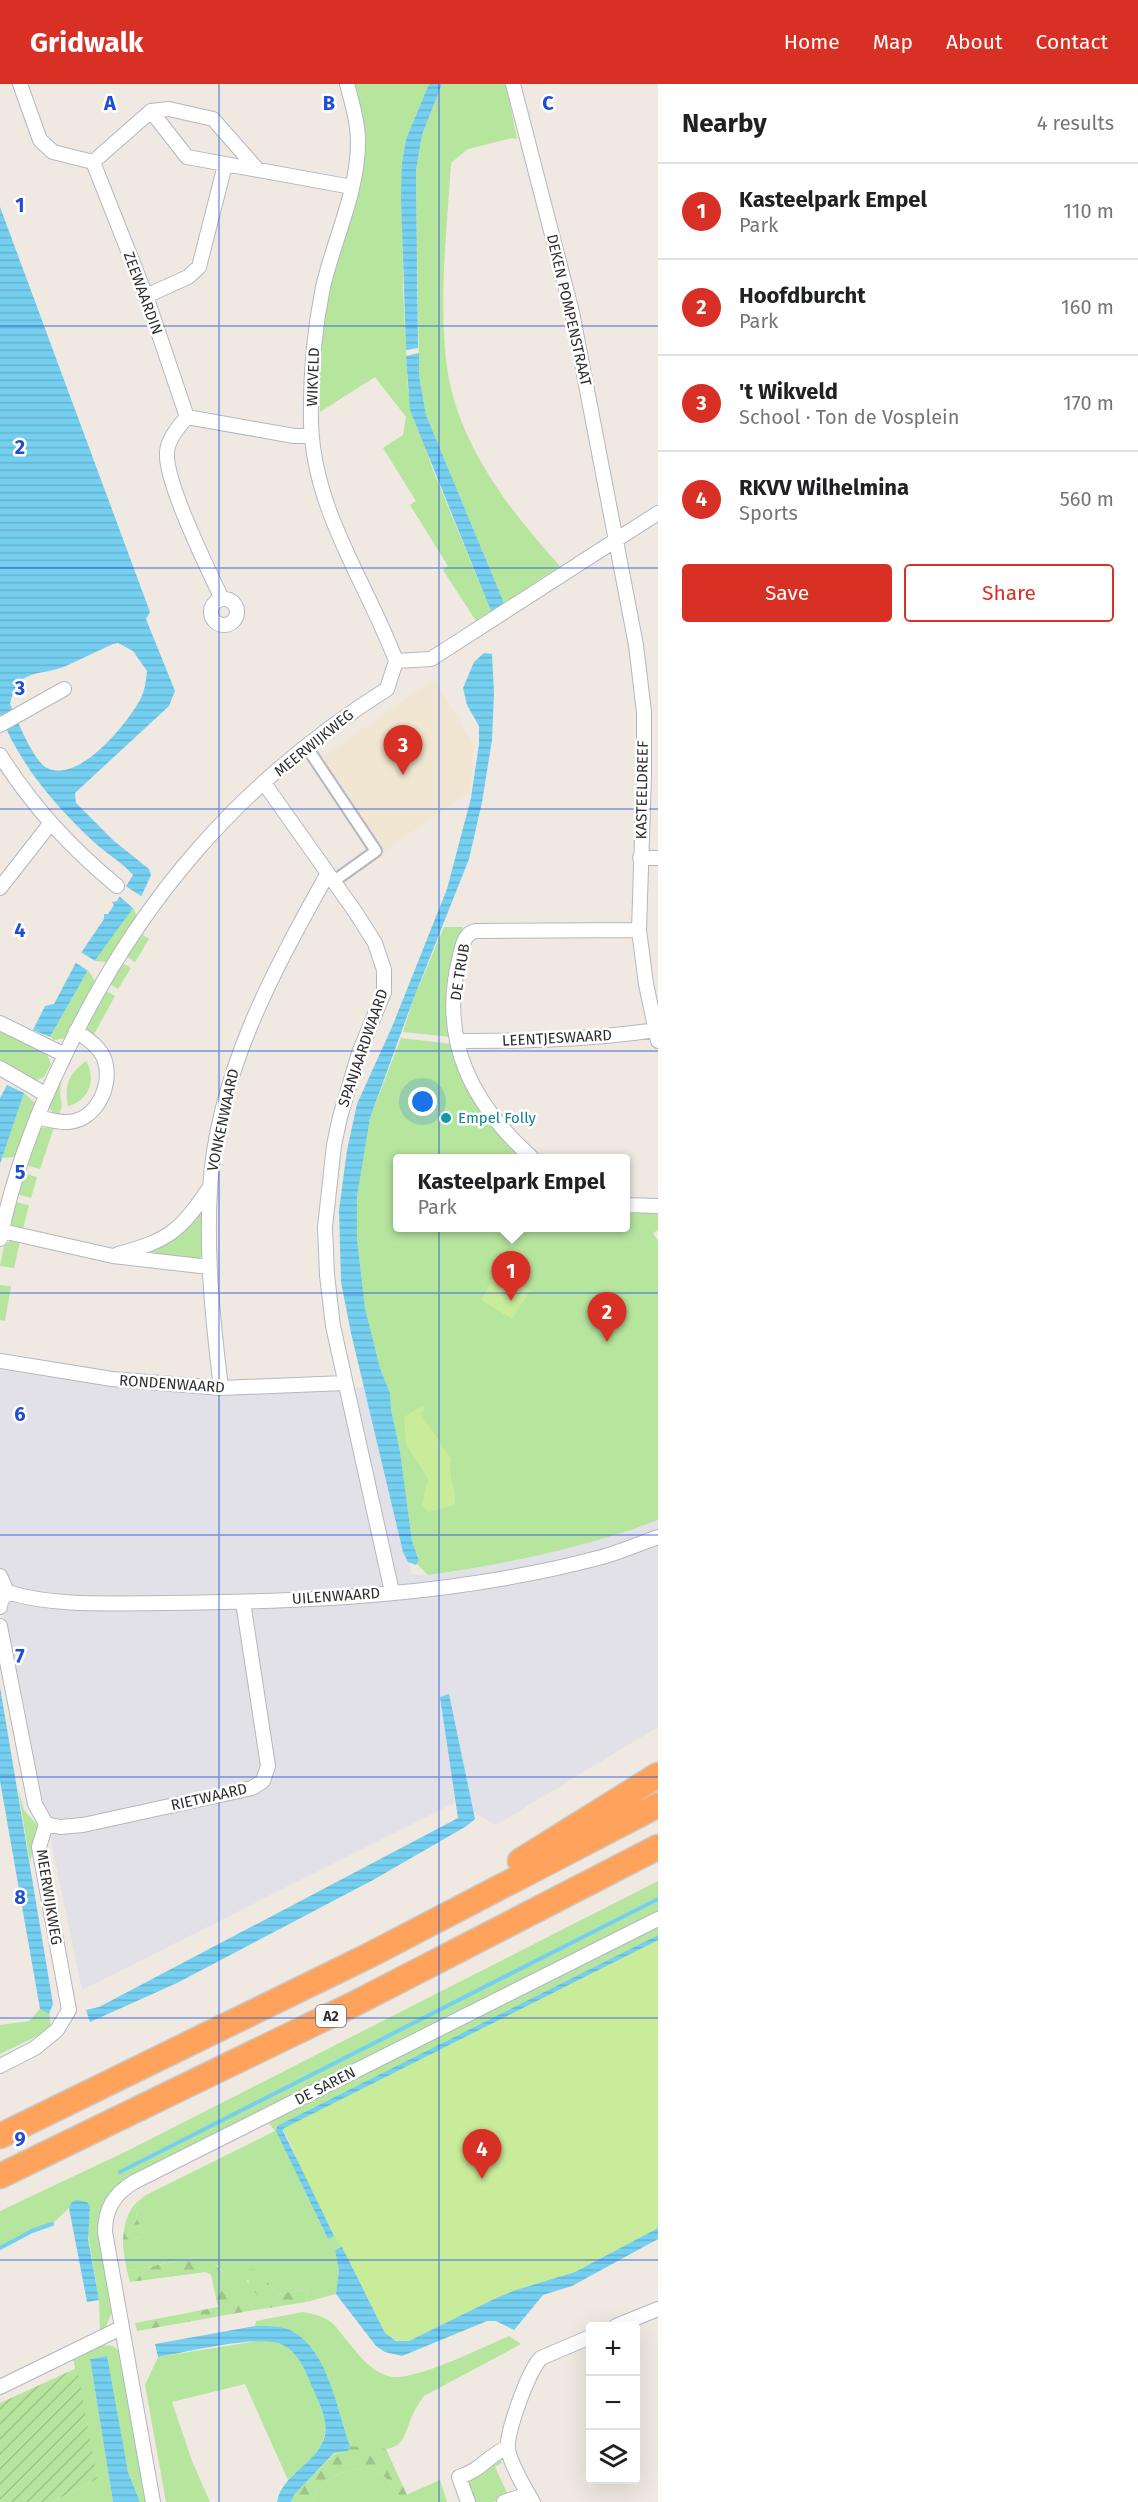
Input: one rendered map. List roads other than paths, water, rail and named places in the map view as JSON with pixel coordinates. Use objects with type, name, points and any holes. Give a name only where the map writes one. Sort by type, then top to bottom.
[{"type":"highway","name":"A2","points":[[370,1955],[658,1775]]},
{"type":"highway","name":"A2","points":[[0,2136],[370,1955],[658,1805]]},
{"type":"highway","name":"A2","points":[[0,2176],[354,2004],[658,1847]]},
{"type":"street","points":[[20,84],[40,140],[53,153],[93,162],[151,111],[169,109],[213,119],[257,169]]},
{"type":"street","name":"WIKVELD","points":[[347,84],[354,110],[358,142],[352,187],[346,213],[333,248],[315,337],[312,436],[321,484],[333,525],[382,626],[396,661]]},
{"type":"street","name":"DEKEN POMPENSTRAAT","points":[[513,84],[572,312],[617,539]]},
{"type":"street","points":[[151,111],[187,157],[352,187]]},
{"type":"street","name":"ZEEWAARDIN","points":[[93,162],[146,296],[187,417]]},
{"type":"street","points":[[146,296],[188,277],[199,267],[225,165]]},
{"type":"street","points":[[222,599],[169,474],[166,451],[177,429],[187,417],[294,436],[312,436]]},
{"type":"street","points":[[396,661],[431,659],[658,513]]},
{"type":"street","name":"KASTEELDREEF","points":[[617,539],[636,645],[644,712],[645,775],[639,930],[646,984],[657,1036]]},
{"type":"street","name":"MEERWIJKWEG","points":[[1,1235],[18,1168],[45,1094],[106,974],[149,908],[207,837],[264,783],[341,718],[387,689],[396,661]]},
{"type":"street","points":[[0,725],[64,689]]},
{"type":"street","points":[[644,712],[658,706]]},
{"type":"street","points":[[306,746],[376,851],[331,877]]},
{"type":"street","points":[[0,755],[18,783],[50,824],[79,854],[117,886]]},
{"type":"street","name":"SPANJAARDWAARD","points":[[264,783],[375,943],[385,981],[381,1002],[348,1084],[334,1145],[325,1227],[327,1275],[333,1326],[392,1592]]},
{"type":"street","points":[[0,888],[50,824]]},
{"type":"street","points":[[640,858],[658,858]]},
{"type":"street","name":"VONKENWAARD","points":[[221,1388],[209,1266],[210,1187],[220,1118],[237,1058],[252,1019],[270,980],[331,877]]},
{"type":"street","name":"DE TRUB","points":[[527,1154],[490,1114],[469,1081],[457,1041],[454,1017],[455,989],[458,963],[465,937],[470,932],[639,930]]},
{"type":"street","points":[[0,1023],[65,1055]]},
{"type":"street","points":[[37,1117],[71,1122],[93,1110],[105,1090],[107,1078],[104,1059],[92,1042],[76,1031]]},
{"type":"street","name":"LEENTJESWAARD","points":[[457,1041],[551,1042],[657,1036]]},
{"type":"street","points":[[0,1068],[45,1094]]},
{"type":"street","points":[[113,1256],[148,1246],[175,1232],[193,1212],[210,1187]]},
{"type":"street","points":[[630,1204],[658,1206]]},
{"type":"street","points":[[1,1235],[113,1256],[209,1266]]},
{"type":"street","name":"RONDENWAARD","points":[[0,1361],[112,1379],[221,1388],[345,1383]]},
{"type":"street","name":"UILENWAARD","points":[[7,1592],[24,1597],[66,1601],[243,1602],[392,1592],[447,1587],[522,1574],[599,1558],[658,1537]]},
{"type":"street","points":[[0,1576],[7,1592],[0,1607]]},
{"type":"street","name":"RIETWAARD","points":[[46,1824],[60,1827],[83,1824],[252,1788],[263,1781],[268,1766],[243,1602]]},
{"type":"street","points":[[0,1626],[35,1804],[46,1824]]},
{"type":"street","name":"MEERWIJKWEG","points":[[0,2066],[35,2048],[50,2036],[57,2030],[69,2010],[39,1847],[46,1824]]},
{"type":"street","name":"DE SAREN","points":[[153,2502],[121,2328],[105,2220],[114,2198],[123,2188],[658,1919]]},
{"type":"street","points":[[626,2322],[658,2309]]},
{"type":"street","points":[[0,2387],[121,2328]]},
{"type":"street","points":[[504,2502],[530,2498],[507,2441],[534,2364],[540,2358],[586,2339]]},
{"type":"street","points":[[468,2502],[459,2477],[474,2472],[495,2453],[508,2447]]},
{"type":"water","points":[[429,84],[442,84],[422,135],[416,171],[418,348],[406,350],[402,163],[406,139]]},
{"type":"water","points":[[0,207],[150,612],[146,619],[175,691],[169,706],[75,793],[76,803],[114,841],[149,869],[151,875],[141,897],[88,970],[50,1037],[33,1030],[45,1006],[54,1004],[81,953],[104,919],[104,914],[108,914],[114,905],[112,902],[117,901],[133,875],[95,843],[53,800],[17,750],[0,714]],"holes":[[[118,643],[133,651],[147,671],[141,698],[135,709],[114,735],[87,759],[60,771],[47,768],[31,749],[10,704],[18,684],[30,675],[66,666],[113,644]]]},
{"type":"water","points":[[419,353],[419,375],[426,415],[504,603],[491,611],[410,410],[406,356]]},
{"type":"water","points":[[484,653],[492,654],[494,693],[492,740],[482,802],[469,859],[413,1000],[370,1118],[357,1196],[357,1239],[365,1308],[380,1368],[390,1393],[412,1541],[419,1560],[416,1565],[408,1562],[403,1552],[351,1333],[341,1282],[339,1210],[347,1150],[357,1104],[392,1027],[447,889],[471,798],[479,744],[479,726],[467,705],[463,688],[474,662]]},
{"type":"water","points":[[7,1085],[24,1093],[0,1164],[0,1098]]},
{"type":"water","points":[[0,1687],[53,2004],[49,2014],[40,2009],[0,1781]]},
{"type":"water","points":[[449,1694],[475,1819],[373,1880],[177,1983],[90,2022],[86,2010],[99,2007],[458,1818],[440,1697]]},
{"type":"water","points":[[658,1935],[658,1940],[284,2128],[283,2131],[334,2236],[328,2239],[276,2131],[277,2126]]},
{"type":"water","points":[[76,2200],[87,2202],[90,2206],[88,2239],[99,2300],[87,2302],[69,2208]]},
{"type":"water","points":[[658,2228],[658,2239],[572,2286],[543,2295],[514,2330],[496,2321],[487,2321],[402,2356],[385,2352],[376,2346],[336,2294],[339,2270],[335,2250],[342,2247],[385,2333],[396,2341],[409,2341],[516,2290],[575,2272]]},
{"type":"water","points":[[255,2326],[288,2329],[304,2340],[314,2352],[330,2382],[350,2446],[348,2451],[334,2453],[294,2495],[291,2502],[277,2502],[285,2484],[318,2449],[326,2429],[315,2393],[303,2366],[294,2354],[283,2345],[259,2341],[222,2345],[158,2357],[155,2344]]},
{"type":"water","points":[[107,2356],[128,2472],[140,2502],[113,2502],[90,2359]]},
{"type":"waterway","points":[[120,2172],[658,1899]]},
{"type":"waterway","points":[[0,2248],[32,2231],[52,2224]]},
{"type":"place","name":"'t Wikveld","points":[[403,775]]},
{"type":"place","name":"Empel Folly","points":[[446,1118]]},
{"type":"place","name":"Kasteelpark Empel","points":[[511,1301]]},
{"type":"place","name":"Hoofdburcht","points":[[607,1342]]},
{"type":"place","name":"RKVV Wilhelmina","points":[[482,2179]]}]
